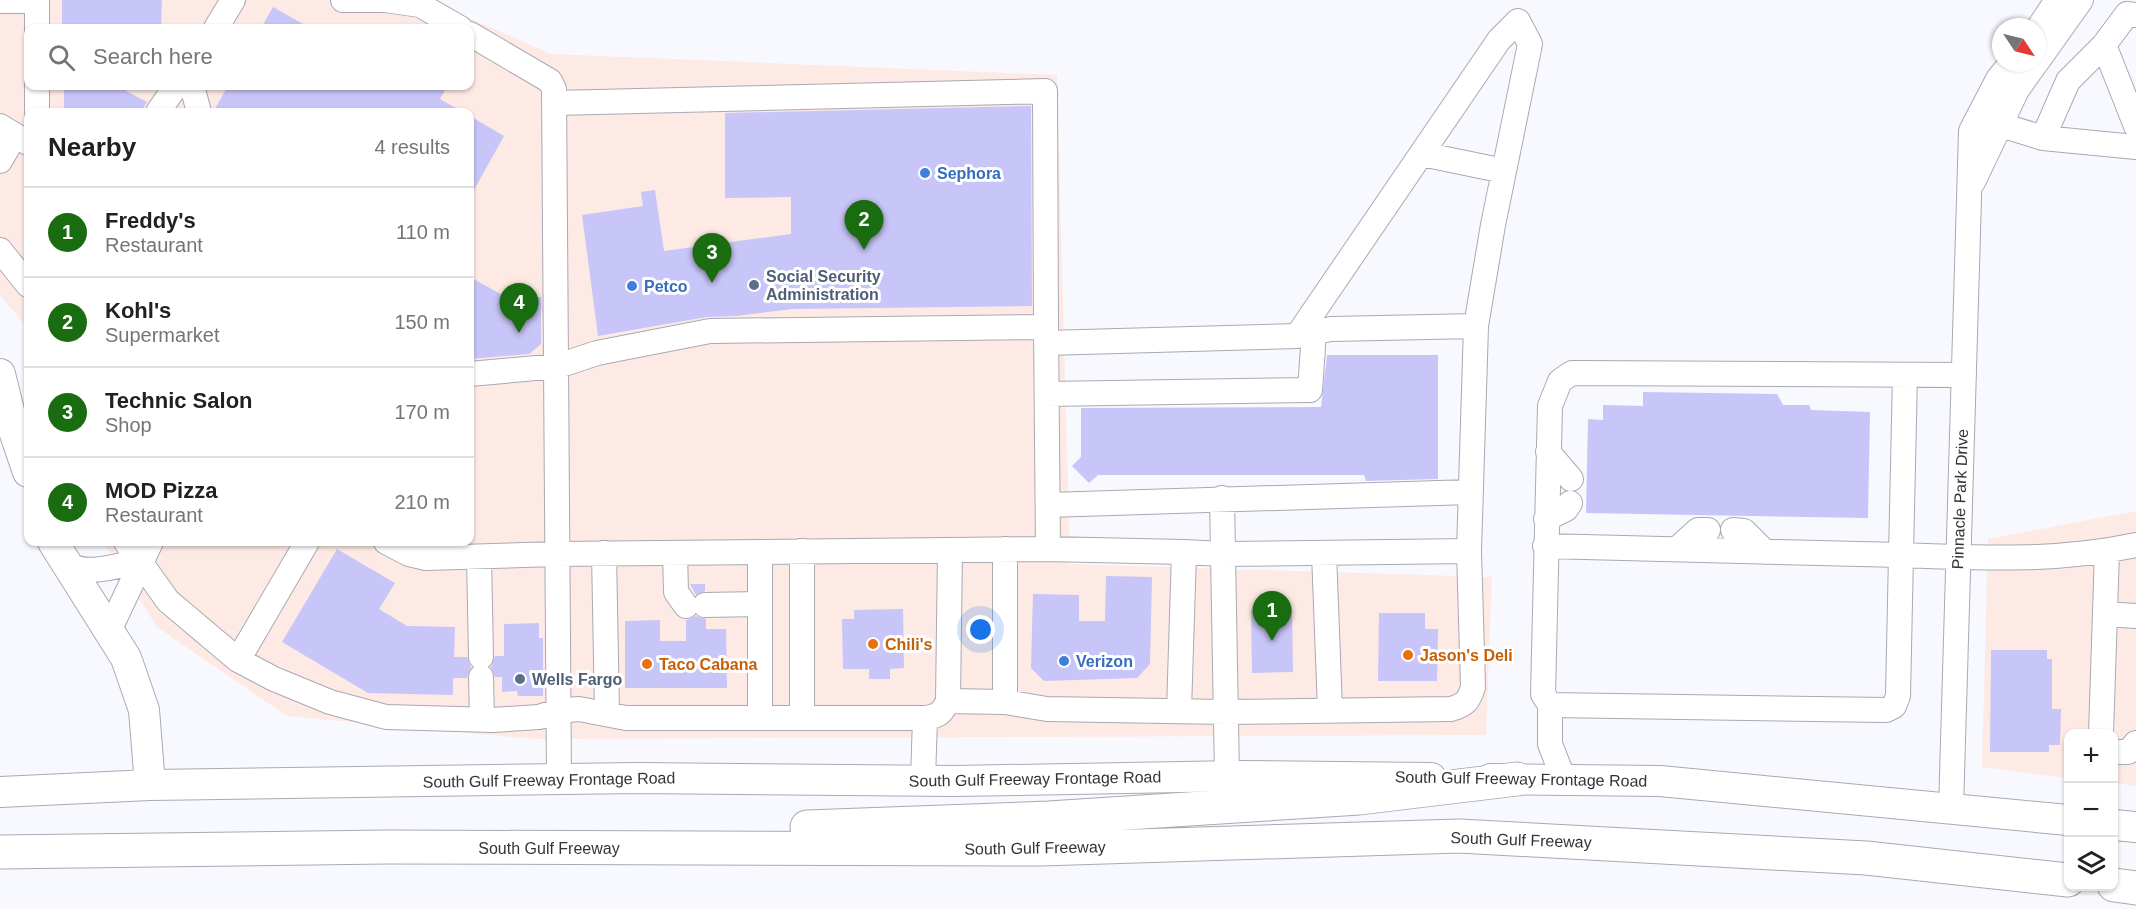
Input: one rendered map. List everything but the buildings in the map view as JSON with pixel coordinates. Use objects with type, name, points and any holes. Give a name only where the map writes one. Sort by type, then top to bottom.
[{"type":"highway","points":[[545,848],[727,830],[1049,818],[1348,799],[1517,779]]},
{"type":"highway","name":"South Gulf Freeway","points":[[0,852],[545,848],[1041,849],[1459,836],[1866,858],[2064,880]]},
{"type":"highway","points":[[2118,886],[2136,888]]},
{"type":"main road","points":[[0,374],[24,460]]},
{"type":"main road","points":[[59,552],[126,658],[144,710],[150,785]]},
{"type":"main road","name":"South Gulf Freeway Frontage Road","points":[[0,792],[150,785],[559,779],[923,780],[1227,776],[1517,779],[1660,781],[2064,820]]},
{"type":"main road","points":[[2118,825],[2136,827]]},
{"type":"street","points":[[0,1],[37,0],[37,24]]},
{"type":"street","points":[[218,24],[233,0]]},
{"type":"street","points":[[343,0],[385,0],[420,5],[453,24]]},
{"type":"street","points":[[2045,18],[2057,0]]},
{"type":"street","name":"Pinnacle Park Drive","points":[[2046,50],[2080,0]]},
{"type":"street","points":[[1047,394],[1310,390],[1305,334],[1519,10]]},
{"type":"street","points":[[948,701],[1005,702],[1047,710],[1226,712],[1451,709],[1464,706],[1470,699],[1473,687],[1469,552],[1476,326],[1530,44],[1519,10]]},
{"type":"street","points":[[2043,138],[2068,81],[2104,45],[2127,14],[2136,15]]},
{"type":"street","points":[[474,36],[550,81],[555,103],[559,779]]},
{"type":"street","points":[[2104,45],[2136,126]]},
{"type":"street","name":"Pinnacle Park Drive","points":[[1951,809],[1971,131],[2004,72]]},
{"type":"street","name":"Pinnacle Park Drive","points":[[1969,189],[2017,90],[2030,72]]},
{"type":"street","points":[[37,90],[37,108]]},
{"type":"street","points":[[161,108],[173,90]]},
{"type":"street","points":[[193,90],[198,108]]},
{"type":"street","points":[[555,103],[1045,91],[1048,549]]},
{"type":"street","points":[[2001,125],[2043,138],[2136,147]]},
{"type":"street","points":[[0,160],[15,134]]},
{"type":"street","points":[[1422,154],[1504,171]]},
{"type":"street","points":[[0,250],[24,280]]},
{"type":"street","points":[[474,374],[558,366],[597,353],[710,331],[1046,335],[1305,334],[1331,329],[1476,326]]},
{"type":"street","points":[[1564,780],[1550,744],[1550,705],[1543,694],[1550,406],[1560,381],[1572,373],[1964,375]]},
{"type":"street","points":[[1550,705],[1886,710],[1894,706],[1898,696],[1905,375]]},
{"type":"street","points":[[1548,452],[1571,479]]},
{"type":"street","points":[[1048,505],[1471,492]]},
{"type":"street","points":[[1222,498],[1227,776]]},
{"type":"street","points":[[1546,519],[1566,509],[1570,503]]},
{"type":"street","points":[[1677,549],[1698,530],[1708,530]]},
{"type":"street","points":[[1733,530],[1744,531],[1765,552]]},
{"type":"street","points":[[1545,546],[1958,557],[2067,557],[2136,545]]},
{"type":"street","points":[[238,660],[305,546]]},
{"type":"street","points":[[393,546],[408,554],[426,558],[604,553],[1005,549],[1223,554],[1469,552]]},
{"type":"street","points":[[139,548],[168,601],[238,660],[307,693],[359,711],[386,717],[482,719],[539,717],[558,711],[579,709],[626,718],[937,717],[943,712],[948,701],[950,550]]},
{"type":"street","points":[[59,552],[74,567],[97,571],[139,548]]},
{"type":"street","points":[[109,631],[139,548]]},
{"type":"street","points":[[1005,549],[1005,702]]},
{"type":"street","points":[[802,551],[802,718]]},
{"type":"street","points":[[2102,729],[2107,551]]},
{"type":"street","points":[[760,552],[760,718]]},
{"type":"street","points":[[1179,711],[1184,552]]},
{"type":"street","points":[[604,553],[607,713]]},
{"type":"street","points":[[675,553],[676,592],[695,605],[760,604]]},
{"type":"street","points":[[1324,553],[1330,710]]},
{"type":"street","points":[[479,556],[482,719]]},
{"type":"street","points":[[2105,614],[2136,616]]},
{"type":"street","points":[[923,780],[925,718]]},
{"type":"street","points":[[2118,752],[2128,752],[2136,743]]},
{"type":"shaded area","points":[[0,0],[428,0],[551,54],[1057,75],[1070,564],[1492,577],[1486,735],[534,739],[287,716],[157,627],[106,546],[474,546],[474,108],[24,108],[24,324],[0,295]]},
{"type":"shaded area","points":[[2136,511],[2136,786],[2118,784],[2118,729],[2064,729],[2064,777],[1982,767],[1988,539]]},
{"type":"place","name":"Sephora","points":[[925,173]]},
{"type":"place","name":"Kohl's","points":[[864,250]]},
{"type":"place","name":"Technic Salon","points":[[712,283]]},
{"type":"place","name":"Social Security Administration","points":[[754,285]]},
{"type":"place","name":"Petco","points":[[632,286]]},
{"type":"place","name":"MOD Pizza","points":[[519,333]]},
{"type":"place","name":"Freddy's","points":[[1272,641]]},
{"type":"place","name":"Chili's","points":[[873,644]]},
{"type":"place","name":"Jason's Deli","points":[[1408,655]]},
{"type":"place","name":"Verizon","points":[[1064,661]]},
{"type":"place","name":"Taco Cabana","points":[[647,664]]},
{"type":"place","name":"Wells Fargo","points":[[520,679]]}]
